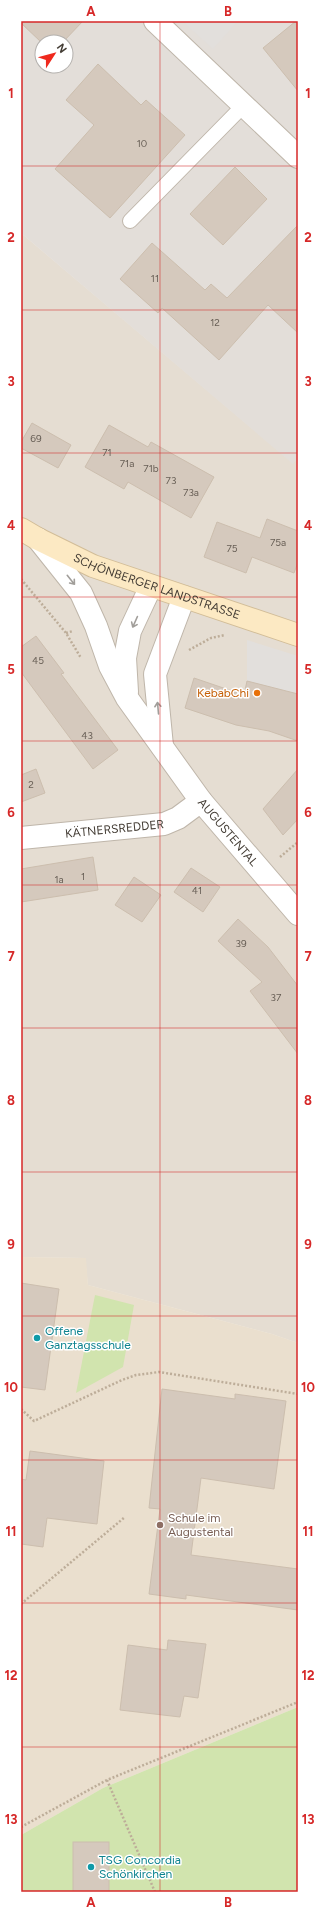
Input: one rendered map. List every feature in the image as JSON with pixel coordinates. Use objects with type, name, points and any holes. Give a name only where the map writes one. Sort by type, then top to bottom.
[{"type":"main road","name":"SCHÖNBERGER LANDSTRASSE","points":[[29,534],[93,566],[298,635]]},
{"type":"street","points":[[155,21],[298,157]]},
{"type":"street","name":"AUGUSTENTAL","points":[[29,534],[81,593],[96,626],[110,666],[128,698],[162,747],[201,801],[298,914]]},
{"type":"street","points":[[128,698],[126,658],[130,632],[151,586]]},
{"type":"street","points":[[162,747],[155,674],[184,597]]},
{"type":"street","name":"KÄTNERSREDDER","points":[[21,838],[164,824],[178,818],[201,801]]},
{"type":"lane","points":[[130,221],[244,106]]},
{"type":"path","points":[[21,579],[66,633],[84,663]]},
{"type":"path","points":[[21,1409],[34,1421],[122,1380],[136,1375],[159,1372],[298,1394]]},
{"type":"path","points":[[21,1604],[125,1517]]},
{"type":"path","points":[[21,1827],[107,1780],[298,1702]]},
{"type":"path","points":[[107,1780],[155,1892]]},
{"type":"shaded area","points":[[21,21],[298,21],[298,458],[293,464],[21,233]]},
{"type":"shaded area","points":[[182,21],[238,21],[213,49]]},
{"type":"shaded area","points":[[21,233],[293,463],[298,458],[298,1343],[272,1334],[88,1285],[85,1258],[21,1257]]},
{"type":"shaded area","points":[[247,640],[298,656],[298,694],[247,681]]},
{"type":"shaded area","name":"Schule im Augustental","points":[[21,1257],[86,1258],[88,1285],[272,1334],[298,1343],[298,1707],[103,1788],[21,1835]]},
{"type":"green space","points":[[95,1295],[134,1305],[123,1367],[76,1393]]},
{"type":"green space","points":[[298,1707],[298,1892],[21,1892],[21,1835],[103,1788]]},
{"type":"building","points":[[21,21],[83,21],[71,34],[34,34],[34,35],[21,23]]},
{"type":"building","points":[[296,21],[298,21],[298,91],[263,48]]},
{"type":"building","points":[[98,64],[141,105],[146,100],[185,135],[110,218],[55,169],[94,125],[66,100]]},
{"type":"building","points":[[235,167],[267,199],[223,245],[190,214]]},
{"type":"building","points":[[298,225],[298,333],[268,305],[219,360],[162,308],[158,313],[120,279],[152,243],[205,290],[211,284],[227,298]]},
{"type":"building","points":[[32,423],[71,445],[58,468],[21,448],[21,442]]},
{"type":"building","points":[[109,425],[148,447],[151,442],[214,477],[191,518],[128,482],[124,489],[85,467]]},
{"type":"building","points":[[267,519],[298,531],[298,562],[294,573],[252,557],[246,573],[204,557],[217,522],[260,538]]},
{"type":"building","points":[[36,636],[64,673],[61,674],[118,750],[93,769],[21,672],[21,647]]},
{"type":"building","points":[[194,678],[244,695],[247,681],[298,694],[298,741],[269,731],[236,725],[185,708]]},
{"type":"building","points":[[36,769],[45,793],[21,802],[21,775]]},
{"type":"building","points":[[298,769],[298,819],[283,835],[263,809]]},
{"type":"building","points":[[93,857],[98,890],[21,902],[21,869]]},
{"type":"building","points":[[191,868],[220,887],[203,912],[174,892]]},
{"type":"building","points":[[134,877],[161,895],[142,922],[115,905]]},
{"type":"building","points":[[238,919],[268,947],[298,986],[298,1054],[250,991],[262,982],[218,941]]},
{"type":"building","name":"Offene Ganztagsschule","points":[[21,1283],[59,1289],[45,1390],[21,1387]]},
{"type":"building","points":[[162,1389],[235,1399],[235,1394],[286,1401],[274,1489],[201,1478],[191,1555],[298,1569],[298,1610],[186,1595],[186,1599],[149,1594],[160,1509],[149,1508]]},
{"type":"building","points":[[30,1451],[104,1461],[97,1524],[47,1518],[43,1547],[21,1544],[21,1479],[26,1480]]},
{"type":"building","points":[[168,1640],[206,1644],[198,1698],[184,1696],[180,1717],[120,1710],[128,1645],[167,1650]]},
{"type":"building","name":"TSG Concordia Schönkirchen","points":[[73,1842],[109,1842],[109,1892],[73,1892]]},
{"type":"place","name":"KebabChi","points":[[257,693]]},
{"type":"place","name":"Offene Ganztagsschule","points":[[37,1338]]},
{"type":"place","name":"Schule im Augustental","points":[[160,1525]]},
{"type":"place","name":"TSG Concordia Schönkirchen","points":[[91,1867]]}]
